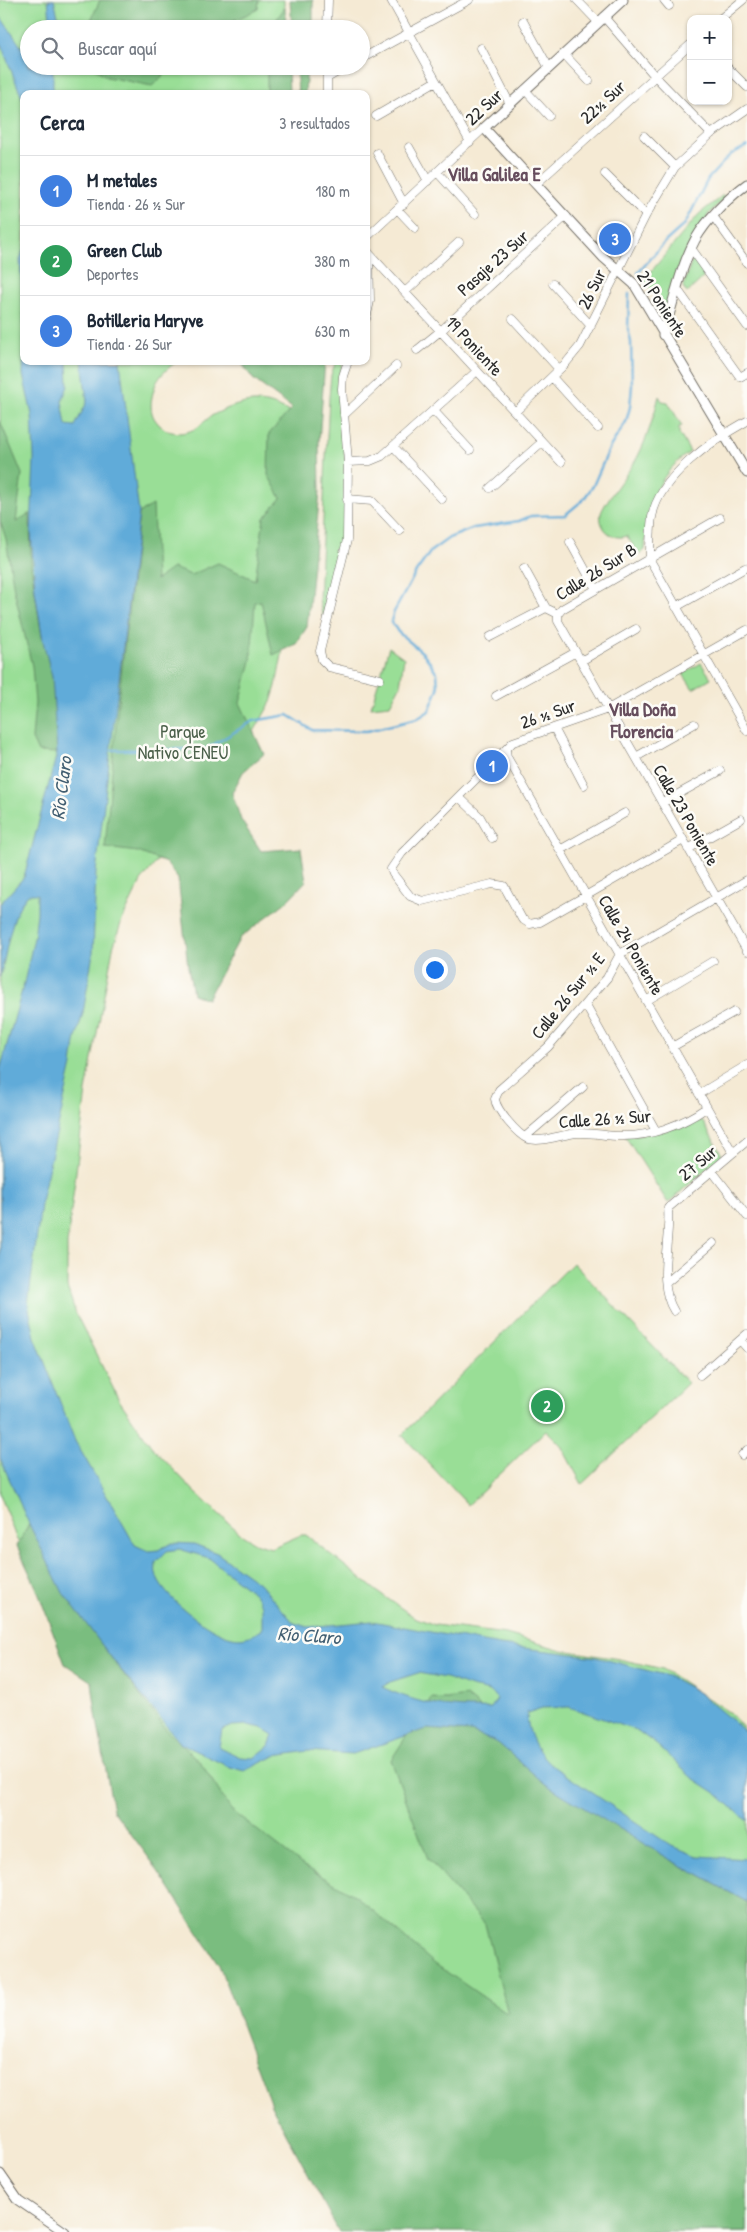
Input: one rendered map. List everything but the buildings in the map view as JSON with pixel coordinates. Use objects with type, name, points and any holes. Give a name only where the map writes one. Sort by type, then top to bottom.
[{"type":"street","points":[[327,20],[328,0]]},
{"type":"street","points":[[391,0],[470,142]]},
{"type":"street","points":[[370,54],[454,4],[469,0]]},
{"type":"street","points":[[577,0],[601,20],[711,134]]},
{"type":"street","name":"22 Sur","points":[[370,234],[623,0]]},
{"type":"street","points":[[725,15],[743,0]]},
{"type":"street","points":[[523,21],[549,68]]},
{"type":"street","name":"22½ Sur","points":[[536,184],[654,75],[687,47]]},
{"type":"street","points":[[481,48],[510,104]]},
{"type":"street","points":[[564,54],[588,81]]},
{"type":"street","points":[[732,72],[747,87]]},
{"type":"street","points":[[327,90],[327,78],[332,75]]},
{"type":"street","points":[[376,116],[436,81]]},
{"type":"street","points":[[525,90],[549,116]]},
{"type":"street","name":"26 Sur","points":[[515,412],[576,351],[591,326],[646,215],[675,167],[711,134],[747,109]]},
{"type":"street","name":"21 Poniente","points":[[484,128],[566,216],[634,284],[747,473]]},
{"type":"street","points":[[644,136],[675,167]]},
{"type":"street","points":[[409,147],[428,181]]},
{"type":"street","points":[[377,153],[404,204]]},
{"type":"street","points":[[437,172],[475,214]]},
{"type":"street","points":[[606,174],[646,215]]},
{"type":"street","points":[[663,335],[691,248],[713,216],[746,186]]},
{"type":"street","points":[[398,210],[415,228]]},
{"type":"street","name":"Pasaje 23 Sur","points":[[417,350],[566,216]]},
{"type":"street","points":[[713,216],[747,263]]},
{"type":"street","points":[[405,292],[459,242]]},
{"type":"street","points":[[691,248],[747,326]]},
{"type":"street","name":"19 Poniente","points":[[370,254],[561,462]]},
{"type":"street","points":[[552,284],[591,326]]},
{"type":"street","points":[[678,290],[740,377],[747,373]]},
{"type":"street","points":[[514,319],[559,369]]},
{"type":"street","points":[[347,365],[342,382],[348,462],[346,546],[320,651],[322,660],[329,667],[380,678]]},
{"type":"street","points":[[344,415],[396,366]]},
{"type":"street","points":[[348,462],[376,459],[477,371]]},
{"type":"street","points":[[552,377],[598,428]]},
{"type":"street","points":[[432,410],[470,450]]},
{"type":"street","name":"Calle 26 Sur B","points":[[558,614],[596,589],[650,560],[652,518],[660,497],[693,456],[724,434],[747,421]]},
{"type":"street","points":[[490,488],[542,442]]},
{"type":"street","points":[[393,446],[442,499]]},
{"type":"street","points":[[347,499],[372,501],[400,531]]},
{"type":"street","points":[[720,518],[650,560],[747,731]]},
{"type":"street","points":[[570,542],[596,589]]},
{"type":"street","points":[[524,568],[546,608],[558,614]]},
{"type":"street","points":[[676,607],[745,568]]},
{"type":"street","points":[[490,637],[546,608]]},
{"type":"street","name":"Calle 23 Poniente","points":[[558,614],[558,621],[608,710],[746,947]]},
{"type":"street","points":[[581,661],[636,629]]},
{"type":"street","name":"26 ½ Sur","points":[[585,895],[540,922],[530,924],[522,919],[504,886],[492,884],[422,901],[410,896],[393,874],[392,869],[402,853],[513,742],[608,710],[747,630]]},
{"type":"street","points":[[496,696],[576,652]]},
{"type":"street","points":[[636,757],[694,724]]},
{"type":"street","points":[[554,728],[584,785]]},
{"type":"street","name":"Calle 24 Poniente","points":[[506,751],[507,757],[733,1154]]},
{"type":"street","points":[[662,803],[720,771]]},
{"type":"street","points":[[459,797],[480,817],[492,838]]},
{"type":"street","points":[[560,850],[624,813]]},
{"type":"street","points":[[688,849],[741,819]]},
{"type":"street","points":[[585,895],[683,840]]},
{"type":"street","name":"Calle 26 Sur ½ E","points":[[528,1138],[498,1108],[494,1098],[496,1094],[548,1046],[607,978],[620,954],[747,880]]},
{"type":"street","points":[[646,1001],[713,961]]},
{"type":"street","points":[[585,1004],[656,1131]]},
{"type":"street","points":[[672,1047],[734,1012]]},
{"type":"street","points":[[699,1094],[747,1065]]},
{"type":"street","points":[[528,1138],[583,1087]]},
{"type":"street","name":"Calle 26 ½ Sur","points":[[528,1138],[579,1133],[621,1136],[656,1131],[681,1122],[706,1108]]},
{"type":"street","name":"27 Sur","points":[[666,1283],[668,1208],[747,1141]]},
{"type":"street","points":[[712,1171],[747,1216]]},
{"type":"street","points":[[674,1311],[667,1300],[666,1283],[713,1243]]},
{"type":"street","points":[[700,1374],[747,1334]]},
{"type":"street","points":[[740,1340],[747,1348]]},
{"type":"street","points":[[0,2174],[18,2200],[65,2232]]},
{"type":"green space","points":[[0,0],[284,0],[284,20],[20,20],[20,75],[284,75],[283,90],[20,90],[20,365],[173,365],[156,383],[151,409],[154,418],[161,426],[166,430],[176,433],[193,430],[213,415],[248,403],[270,404],[296,416],[296,582],[276,686],[271,702],[236,763],[141,881],[122,920],[113,948],[86,1091],[67,1244],[67,1287],[76,1314],[119,1400],[151,1446],[195,1492],[242,1535],[255,1543],[271,1548],[301,1535],[306,1535],[378,1592],[414,1617],[435,1625],[506,1634],[562,1650],[619,1659],[663,1669],[730,1713],[747,1732],[747,2232],[502,2232],[105,1698],[16,1538],[0,1494]]},
{"type":"green space","points":[[100,0],[259,0],[258,9],[235,20],[91,20]]},
{"type":"green space","points":[[290,0],[313,0],[313,20],[291,20]]},
{"type":"green space","points":[[285,7],[286,20],[276,20]]},
{"type":"green space","points":[[104,75],[164,75],[152,86]]},
{"type":"green space","points":[[267,75],[288,75],[289,90],[267,90]]},
{"type":"green space","points":[[297,75],[306,75],[305,90],[298,90]]},
{"type":"green space","points":[[723,195],[724,198],[708,215],[665,309],[644,280],[699,214]]},
{"type":"green space","points":[[693,258],[706,275],[687,293],[683,287]]},
{"type":"green space","name":"Parque Nativo CENEU","points":[[243,365],[325,365],[319,442],[320,491],[307,627],[296,644],[273,655],[261,601],[255,602],[251,661],[240,703],[264,754],[243,772],[232,793],[241,820],[261,851],[301,848],[306,881],[286,902],[240,938],[207,999],[193,994],[178,879],[166,863],[138,852],[105,848],[118,703],[139,513],[153,505],[156,580],[173,568],[191,575],[218,563],[255,580],[264,518],[281,498],[268,475],[269,434],[292,408],[253,379]]},
{"type":"green space","points":[[335,365],[342,365],[339,384],[346,469],[345,531],[341,554],[323,617],[319,600],[331,375]]},
{"type":"green space","points":[[659,396],[662,401],[668,402],[682,426],[679,427],[679,433],[690,452],[668,472],[655,495],[648,521],[645,550],[639,555],[627,536],[617,537],[604,529],[601,513],[607,501],[637,458],[650,427]]},
{"type":"green space","points":[[0,421],[22,474],[16,522],[30,513],[31,565],[41,631],[55,687],[57,753],[38,752],[32,739],[35,703],[32,666],[14,590],[6,539],[0,521]]},
{"type":"green space","points":[[389,647],[404,658],[400,686],[390,705],[371,707]]},
{"type":"green space","points":[[701,663],[711,678],[693,689],[683,674]]},
{"type":"green space","points":[[702,1120],[722,1155],[668,1203],[625,1136],[663,1131]]},
{"type":"green space","points":[[573,1263],[688,1383],[582,1484],[560,1444],[546,1430],[468,1505],[402,1435]]},
{"type":"green space","points":[[29,1524],[107,1652],[168,1732],[201,1763],[231,1810],[304,1866],[356,1896],[435,1964],[508,2014],[485,1924],[428,1859],[391,1760],[431,1698],[446,1699],[466,1696],[483,1710],[534,1767],[666,1857],[747,1902],[747,2232],[339,2232],[271,2105],[219,1965],[152,1862],[113,1810],[92,1682],[65,1664],[36,1587],[17,1546]]},
{"type":"water","points":[[48,0],[54,0],[59,20],[50,19]]},
{"type":"water","points":[[0,16],[20,45],[20,75],[53,75],[53,90],[20,90],[20,93],[0,42]]},
{"type":"water","name":"Río Claro","points":[[23,365],[67,365],[68,386],[62,401],[66,425],[75,426],[87,402],[82,365],[120,365],[139,513],[96,872],[93,953],[83,1013],[75,1042],[72,1065],[42,1197],[28,1304],[35,1337],[75,1441],[135,1545],[148,1551],[158,1550],[172,1543],[194,1544],[217,1553],[259,1583],[294,1623],[308,1627],[372,1621],[500,1645],[596,1657],[668,1676],[698,1692],[747,1733],[747,1821],[717,1794],[691,1777],[658,1746],[638,1731],[569,1707],[542,1708],[527,1713],[529,1728],[538,1750],[554,1767],[670,1845],[697,1856],[747,1859],[747,1902],[666,1857],[566,1797],[544,1783],[498,1743],[471,1732],[426,1729],[353,1754],[308,1751],[275,1756],[244,1771],[227,1766],[181,1744],[117,1665],[63,1593],[29,1524],[0,1458],[0,1070],[24,983],[34,938],[37,894],[28,894],[17,912],[0,977],[0,904],[24,877],[57,753],[52,677],[43,641],[35,591],[31,532],[34,458],[32,415],[23,375]],"holes":[[[179,1549],[209,1558],[256,1595],[262,1606],[262,1630],[251,1635],[236,1638],[212,1629],[176,1603],[160,1583],[156,1574],[156,1562],[167,1551]],[[418,1673],[446,1678],[471,1687],[490,1691],[497,1699],[491,1708],[448,1707],[422,1702],[382,1687],[390,1682]],[[248,1725],[262,1728],[273,1735],[269,1746],[254,1758],[240,1757],[219,1747],[222,1730],[232,1726]]]},
{"type":"waterway","points":[[638,273],[666,241],[685,224],[708,179],[730,155],[747,146]]},
{"type":"waterway","points":[[110,750],[206,749],[253,721],[288,715],[312,730],[367,731],[417,719],[429,711],[438,689],[437,673],[424,654],[398,632],[391,621],[394,612],[416,572],[431,551],[449,538],[474,528],[519,521],[531,516],[565,515],[583,500],[593,486],[610,447],[626,422],[630,407],[632,386],[631,342],[628,329],[629,294]]},
{"type":"place","name":"Botilleria Maryve","points":[[615,239]]},
{"type":"place","name":"M metales","points":[[492,766]]},
{"type":"place","name":"Green Club","points":[[547,1406]]},
{"type":"district","name":"Villa Galilea E","points":[[494,174]]},
{"type":"district","name":"Villa Doña Florencia","points":[[642,720]]}]
